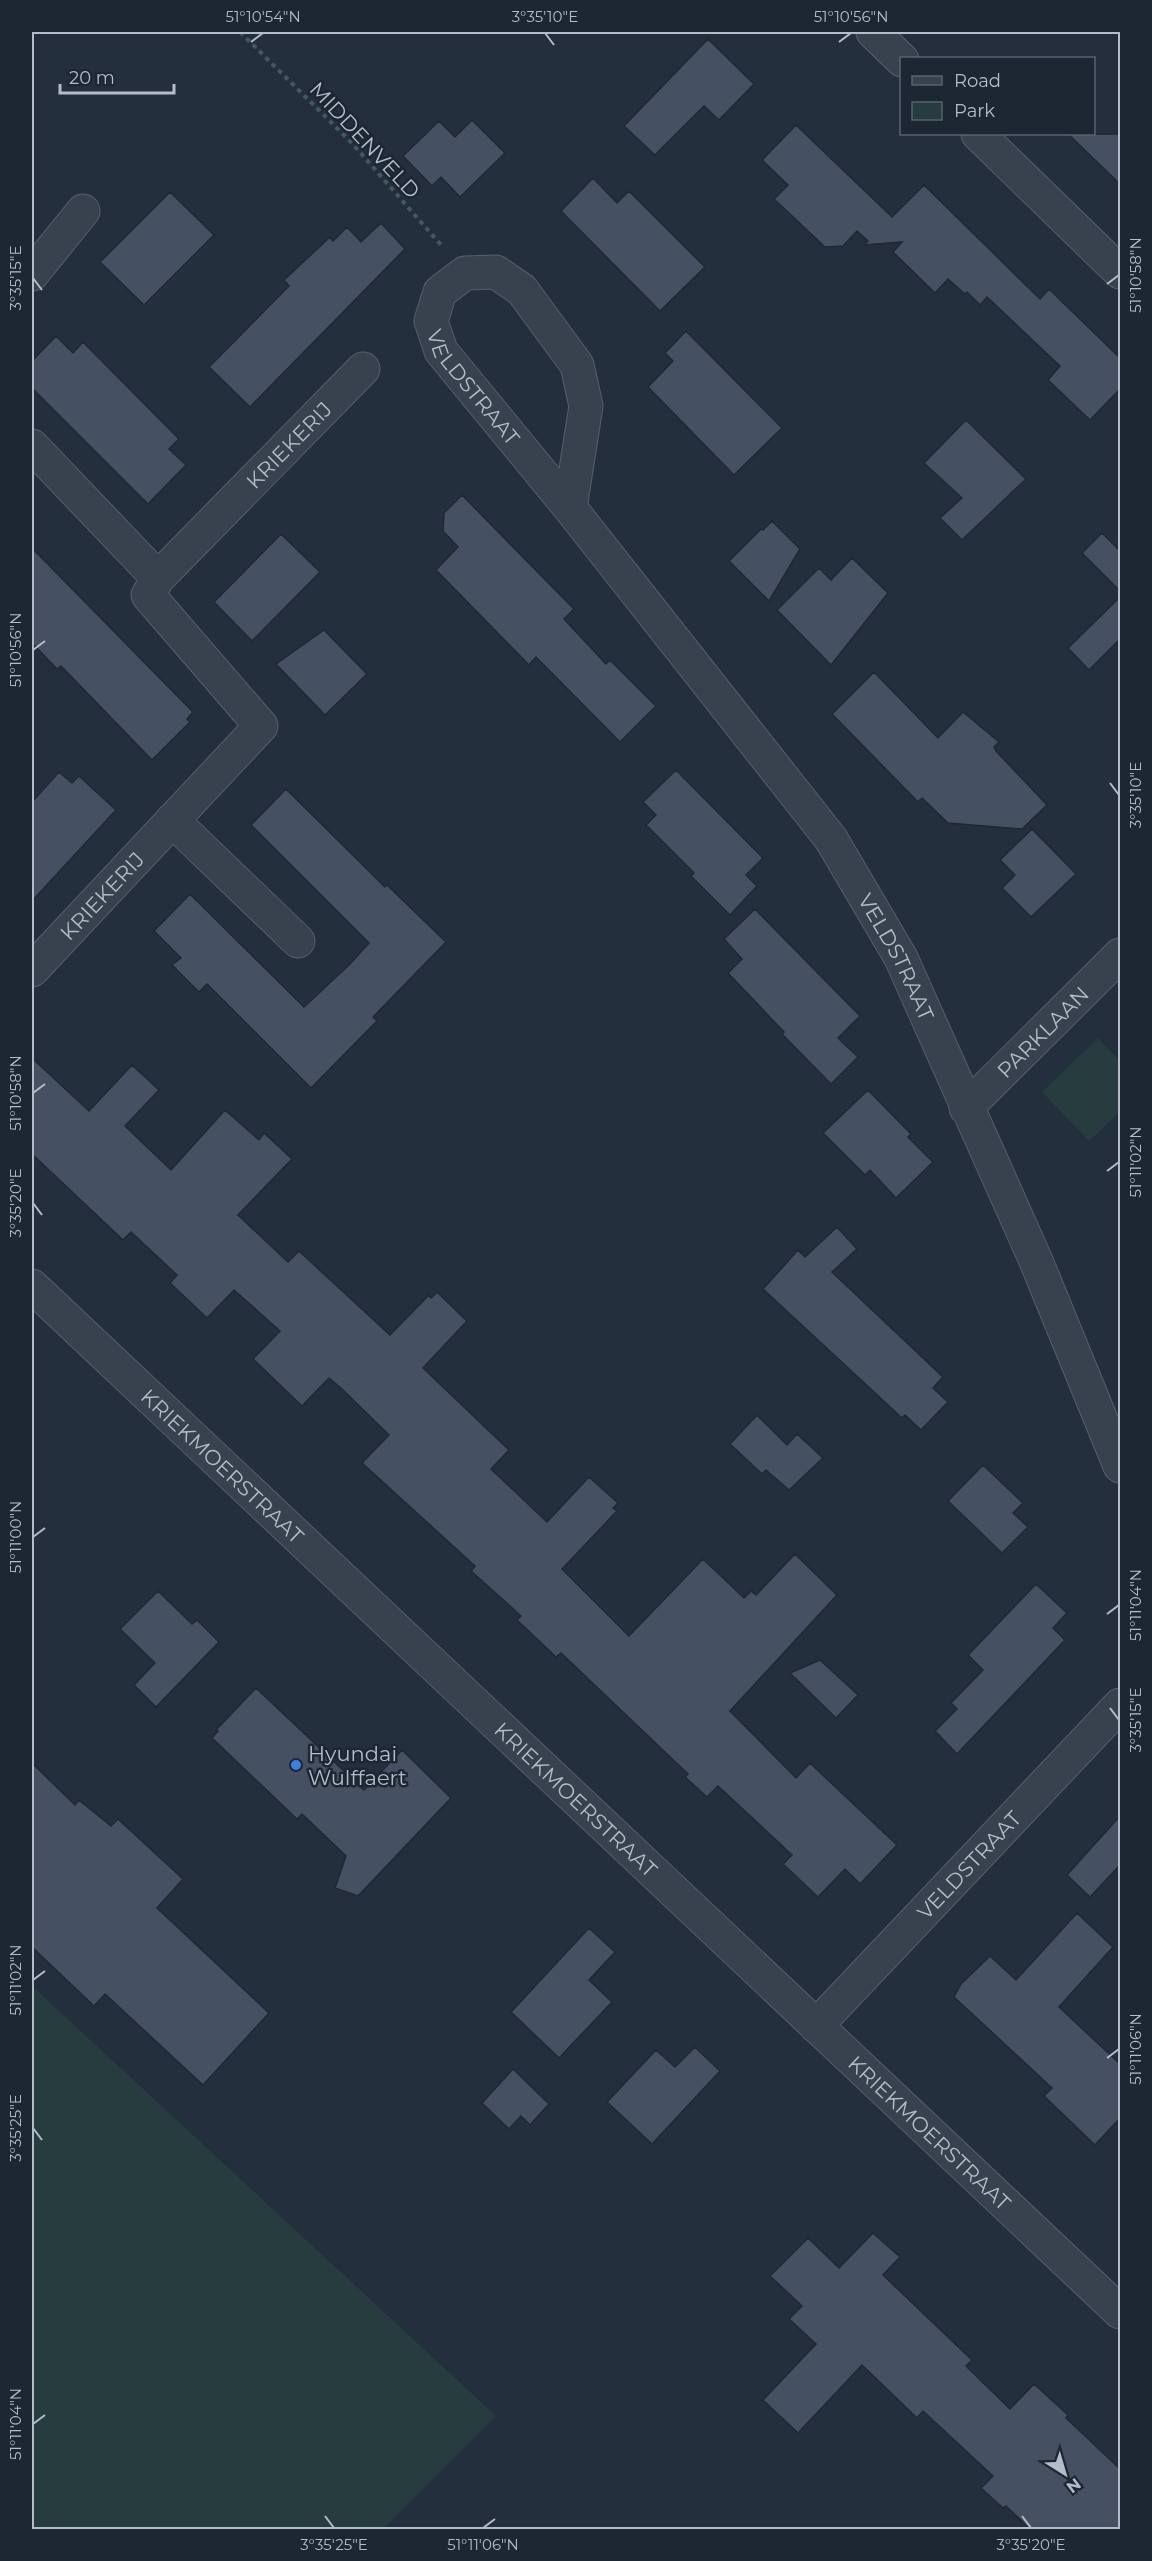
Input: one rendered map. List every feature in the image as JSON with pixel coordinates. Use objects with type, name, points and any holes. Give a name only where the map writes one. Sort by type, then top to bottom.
[{"type":"street","points":[[873,32],[900,58]]},
{"type":"street","points":[[979,135],[1120,272]]},
{"type":"street","points":[[32,274],[83,212]]},
{"type":"street","points":[[465,273],[496,272],[522,290],[577,365],[586,406],[570,508]]},
{"type":"street","name":"VELDSTRAAT","points":[[465,273],[440,292],[430,321],[441,351],[570,508],[831,839],[901,958],[1036,1262],[1120,1466]]},
{"type":"street","name":"KRIEKERIJ","points":[[32,970],[261,726],[148,595],[158,578],[363,369]]},
{"type":"street","points":[[32,446],[158,578]]},
{"type":"street","points":[[172,820],[298,941]]},
{"type":"street","name":"PARKLAAN","points":[[966,1108],[1120,955]]},
{"type":"street","name":"KRIEKMOERSTRAAT","points":[[32,1286],[1120,2312]]},
{"type":"street","name":"VELDSTRAAT","points":[[816,2026],[1120,1705]]},
{"type":"path","name":"MIDDENVELD","points":[[240,32],[351,142],[465,273]]},
{"type":"green space","points":[[1098,1038],[1120,1061],[1120,1112],[1089,1141],[1042,1092]]},
{"type":"green space","points":[[32,1986],[496,2416],[383,2529],[32,2529]]},
{"type":"building","points":[[708,39],[754,84],[719,120],[704,106],[655,155],[624,126]]},
{"type":"building","points":[[472,120],[505,153],[460,197],[441,177],[432,186],[403,156],[439,121],[455,137]]},
{"type":"building","points":[[796,125],[892,217],[924,185],[1040,299],[1049,289],[1120,358],[1120,389],[1090,420],[1048,380],[1060,366],[987,297],[980,305],[967,292],[965,294],[948,279],[935,293],[893,252],[902,242],[864,245],[868,241],[857,231],[843,246],[825,247],[774,199],[788,185],[762,160]]},
{"type":"building","points":[[1120,134],[1120,184],[1069,135]]},
{"type":"building","points":[[593,178],[617,203],[629,191],[705,267],[660,311],[561,211]]},
{"type":"building","points":[[170,192],[214,235],[144,305],[100,262]]},
{"type":"building","points":[[381,223],[405,249],[250,407],[209,367],[289,286],[284,280],[330,237],[333,241],[347,227],[361,242]]},
{"type":"building","points":[[686,331],[782,428],[734,475],[648,387],[673,361],[665,353]]},
{"type":"building","points":[[56,336],[73,353],[83,342],[179,439],[169,449],[186,465],[148,504],[32,388],[32,361]]},
{"type":"building","points":[[966,420],[1026,479],[962,540],[940,518],[962,498],[924,463]]},
{"type":"building","points":[[462,495],[574,609],[564,619],[606,664],[610,660],[656,706],[620,742],[536,657],[529,665],[436,570],[458,547],[443,531],[444,513]]},
{"type":"building","points":[[772,521],[800,549],[769,601],[729,561]]},
{"type":"building","points":[[1102,533],[1120,551],[1120,591],[1082,553]]},
{"type":"building","points":[[281,534],[320,572],[252,641],[214,602]]},
{"type":"building","points":[[32,548],[193,712],[187,719],[190,722],[152,760],[61,666],[57,669],[32,643]]},
{"type":"building","points":[[852,558],[888,593],[831,665],[777,610],[819,568],[831,580]]},
{"type":"building","points":[[1120,597],[1120,639],[1089,670],[1068,648]]},
{"type":"building","points":[[324,630],[367,674],[325,715],[276,664]]},
{"type":"building","points":[[874,672],[938,738],[963,712],[999,742],[994,747],[996,751],[1047,805],[1022,829],[948,823],[922,798],[918,802],[832,714]]},
{"type":"building","points":[[676,770],[763,858],[746,875],[757,886],[730,915],[691,876],[694,873],[646,825],[656,815],[643,802]]},
{"type":"building","points":[[59,772],[72,783],[79,776],[116,810],[32,901],[32,802]]},
{"type":"building","points":[[286,789],[385,887],[387,885],[446,942],[373,1017],[377,1021],[311,1088],[207,984],[199,992],[172,965],[181,958],[154,931],[190,894],[304,1007],[350,964],[369,943],[251,825]]},
{"type":"building","points":[[1032,829],[1076,874],[1031,917],[1002,888],[1015,875],[1000,860]]},
{"type":"building","points":[[755,909],[860,1016],[838,1038],[858,1057],[831,1084],[782,1034],[784,1032],[728,973],[742,959],[724,939]]},
{"type":"building","points":[[32,1058],[89,1111],[132,1065],[159,1090],[125,1126],[171,1170],[225,1110],[259,1140],[264,1133],[292,1159],[238,1215],[288,1262],[299,1251],[390,1335],[429,1295],[431,1298],[437,1292],[467,1321],[423,1368],[509,1450],[491,1469],[547,1522],[589,1477],[618,1503],[613,1508],[617,1511],[562,1569],[629,1636],[703,1559],[744,1598],[751,1591],[756,1595],[795,1554],[837,1595],[730,1711],[796,1778],[810,1763],[897,1845],[860,1884],[845,1869],[818,1897],[783,1864],[792,1855],[718,1786],[707,1797],[685,1777],[688,1774],[561,1653],[556,1657],[517,1620],[521,1616],[471,1571],[475,1566],[362,1463],[389,1435],[342,1389],[329,1378],[302,1406],[253,1359],[280,1331],[234,1290],[207,1318],[170,1283],[177,1275],[131,1232],[123,1240],[32,1154]]},
{"type":"building","points":[[868,1090],[911,1134],[908,1137],[933,1162],[896,1198],[870,1170],[865,1175],[823,1133]]},
{"type":"building","points":[[837,1227],[857,1249],[832,1272],[943,1377],[933,1388],[948,1402],[921,1430],[905,1415],[902,1418],[763,1289],[798,1250],[805,1257]]},
{"type":"building","points":[[757,1415],[787,1445],[797,1434],[823,1458],[789,1490],[766,1470],[762,1474],[730,1444]]},
{"type":"building","points":[[983,1465],[1023,1503],[1013,1513],[1028,1527],[1002,1553],[948,1501]]},
{"type":"building","points":[[1036,1584],[1067,1613],[1053,1628],[1065,1640],[957,1754],[935,1731],[957,1709],[951,1703],[983,1670],[968,1655]]},
{"type":"building","points":[[158,1591],[192,1624],[197,1620],[219,1642],[156,1707],[134,1685],[155,1663],[120,1629]]},
{"type":"building","points":[[820,1660],[858,1695],[836,1718],[790,1673]]},
{"type":"building","points":[[256,1688],[364,1790],[402,1750],[451,1798],[358,1896],[335,1888],[346,1856],[302,1814],[297,1819],[212,1738],[218,1731],[216,1730]]},
{"type":"building","points":[[32,1763],[75,1805],[79,1800],[111,1826],[118,1819],[183,1879],[157,1908],[269,2013],[203,2085],[105,1994],[94,2006],[32,1947]]},
{"type":"building","points":[[1120,1816],[1120,1865],[1090,1897],[1067,1875]]},
{"type":"building","points":[[1077,1913],[1113,1947],[1059,2007],[1120,2064],[1120,2118],[1095,2145],[1044,2096],[1052,2088],[954,1997],[961,1984],[990,1956],[1016,1980]]},
{"type":"building","points":[[589,1928],[615,1952],[589,1980],[612,2002],[559,2058],[511,2012]]},
{"type":"building","points":[[695,2047],[720,2071],[652,2144],[607,2102],[656,2050],[675,2067]]},
{"type":"building","points":[[513,2069],[549,2104],[530,2125],[521,2116],[509,2129],[482,2103]]},
{"type":"building","points":[[873,2233],[900,2257],[883,2275],[972,2360],[966,2366],[1010,2409],[1034,2384],[1068,2415],[1066,2418],[1120,2469],[1120,2529],[1030,2529],[1006,2506],[1003,2508],[981,2488],[993,2476],[923,2411],[917,2418],[862,2365],[798,2433],[763,2400],[816,2344],[789,2319],[802,2306],[770,2276],[808,2238],[839,2268]]},
{"type":"place","name":"Hyundai Wulffaert","points":[[296,1765]]}]
